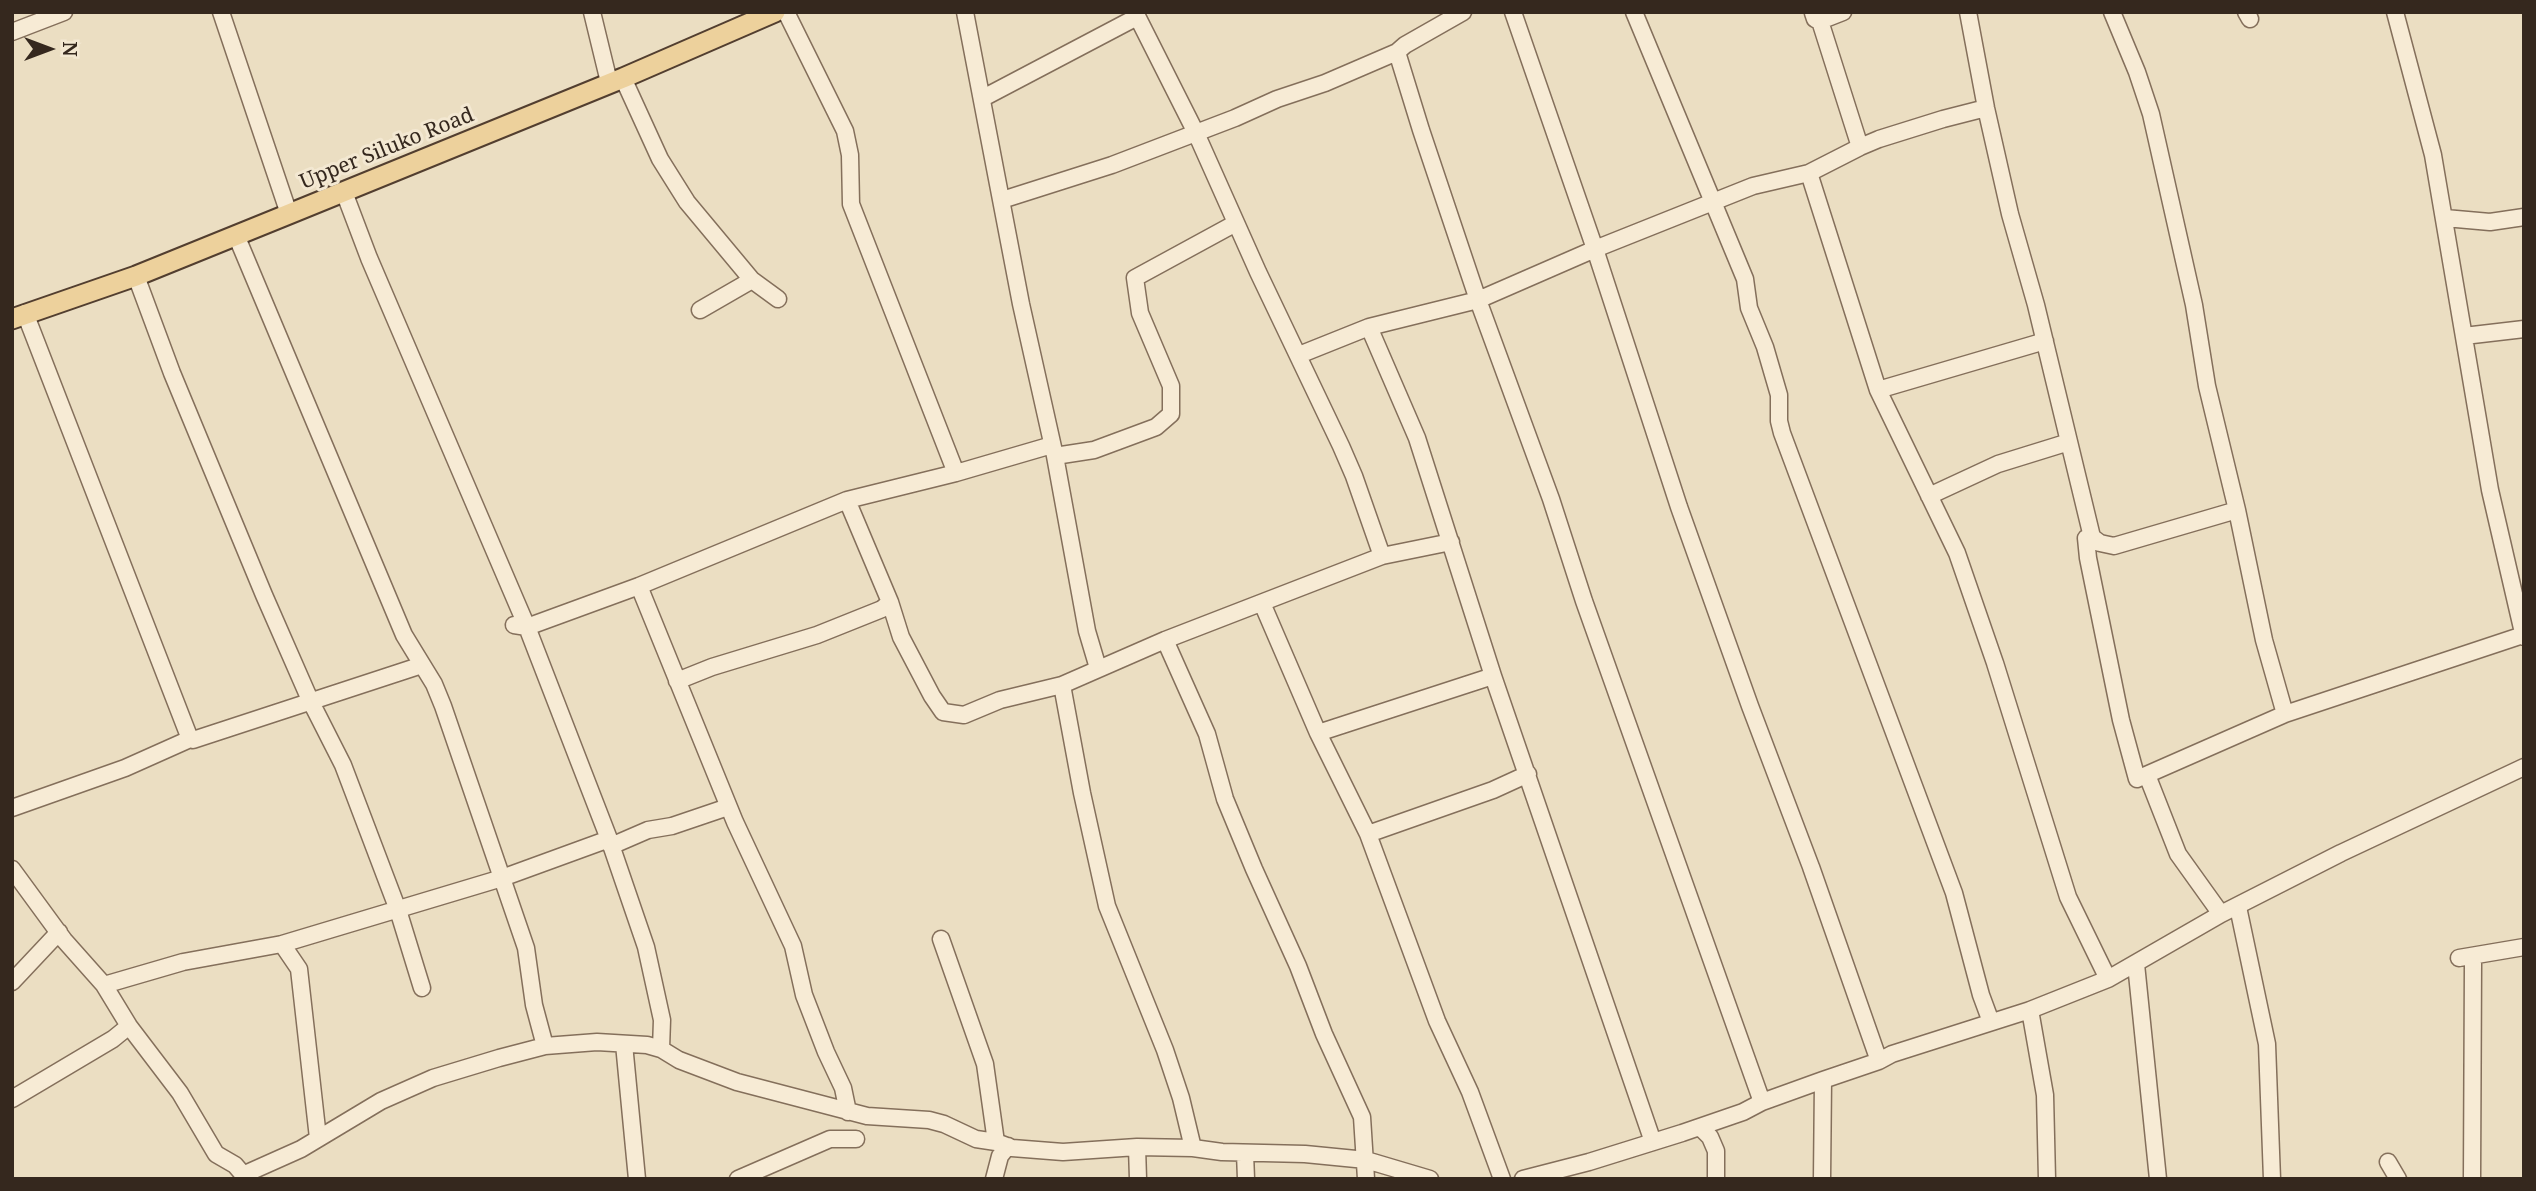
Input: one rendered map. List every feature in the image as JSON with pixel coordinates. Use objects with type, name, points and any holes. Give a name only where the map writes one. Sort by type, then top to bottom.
[{"type":"main road","name":"Upper Siluko Road","points":[[18,316],[136,276],[616,80],[775,12]]},
{"type":"street","points":[[12,32],[64,12]]},
{"type":"street","points":[[222,12],[289,214]]},
{"type":"street","points":[[592,12],[616,80],[680,191],[748,282],[778,299]]},
{"type":"street","points":[[786,12],[845,131],[850,155],[851,204],[956,473]]},
{"type":"street","points":[[965,12],[1021,304],[1054,450],[1087,631],[1098,668]]},
{"type":"street","points":[[1002,200],[1112,165],[1277,99],[1325,83],[1397,52],[1463,12]]},
{"type":"street","points":[[1513,12],[1595,249],[1679,507],[1879,1061]]},
{"type":"street","points":[[1634,12],[1745,279],[1749,308],[1779,395],[1782,433],[1954,894],[1981,995],[1991,1022]]},
{"type":"street","points":[[1843,12],[1816,16],[1860,147]]},
{"type":"street","points":[[1968,12],[2010,214],[2045,341],[2092,537],[2100,543]]},
{"type":"street","points":[[2112,12],[2151,114],[2193,305],[2207,386],[2237,510],[2264,640],[2285,714]]},
{"type":"street","points":[[2237,510],[2114,546],[2086,538],[2121,720],[2137,779],[2285,714],[2523,636],[2490,490],[2433,155],[2395,12]]},
{"type":"street","points":[[983,98],[1136,15],[1196,132],[1236,223],[1300,355],[1354,476],[1382,556]]},
{"type":"street","points":[[1397,52],[1420,130],[1478,300],[1551,499],[1584,601],[1762,1102]]},
{"type":"street","points":[[1300,355],[1369,327],[1478,300],[1713,202],[1753,187],[1809,173],[1860,147],[1943,119],[1986,108]]},
{"type":"street","points":[[1809,173],[1878,390],[1957,553],[1995,663],[2068,897],[2108,979]]},
{"type":"street","points":[[344,192],[610,842],[646,947],[662,1020],[661,1049]]},
{"type":"street","points":[[2445,218],[2490,222],[2524,217]]},
{"type":"street","points":[[521,626],[639,586],[847,500],[1054,450],[1094,450],[1156,427],[1171,414],[1171,386],[1140,313],[1135,278],[1236,223]]},
{"type":"street","points":[[236,235],[404,635],[434,684],[443,706],[526,948],[534,1005],[545,1046]]},
{"type":"street","points":[[136,276],[214,474],[310,700],[342,765],[398,910],[422,988]]},
{"type":"street","points":[[18,316],[190,739]]},
{"type":"street","points":[[1369,327],[1417,438],[1493,676],[1653,1142]]},
{"type":"street","points":[[2464,336],[2524,329]]},
{"type":"street","points":[[1878,390],[2045,341]]},
{"type":"street","points":[[1929,496],[1998,464],[2069,442]]},
{"type":"street","points":[[847,500],[890,602],[901,637],[943,712],[964,715],[1000,700],[1062,685],[1165,640],[1382,556],[1451,542]]},
{"type":"street","points":[[639,586],[728,807],[793,946],[804,995],[826,1052],[844,1088],[848,1112]]},
{"type":"street","points":[[677,681],[712,667],[817,635],[882,609],[890,602]]},
{"type":"street","points":[[1262,603],[1318,733],[1367,835],[1437,1021],[1470,1092],[1502,1179]]},
{"type":"street","points":[[1165,640],[1207,734],[1225,799],[1362,1117],[1366,1179]]},
{"type":"street","points":[[12,808],[125,768],[190,739],[422,665]]},
{"type":"street","points":[[1318,733],[1493,676]]},
{"type":"street","points":[[1062,685],[1107,906],[1166,1050],[1193,1148]]},
{"type":"street","points":[[1523,1179],[1590,1162],[1700,1127],[1892,1054],[2030,1010],[2108,979],[2221,914],[2524,767]]},
{"type":"street","points":[[1367,835],[1493,790],[1528,774]]},
{"type":"street","points":[[2147,775],[2178,854],[2221,914]]},
{"type":"street","points":[[104,985],[183,962],[282,944],[728,807]]},
{"type":"street","points":[[12,869],[59,932],[104,985],[129,1026],[180,1093],[216,1154],[246,1176],[301,1149],[380,1101],[433,1078],[545,1046],[597,1042],[661,1049],[679,1060],[737,1082],[848,1112],[890,1119],[929,1120],[976,1139],[1002,1144],[1063,1152],[1137,1147],[1305,1154],[1366,1160],[1430,1179]]},
{"type":"street","points":[[2238,907],[2267,1044],[2272,1179]]},
{"type":"street","points":[[12,982],[59,932]]},
{"type":"street","points":[[942,939],[985,1064],[1002,1144],[994,1179]]},
{"type":"street","points":[[282,944],[299,969],[318,1138]]},
{"type":"street","points":[[2472,1179],[2466,960],[2524,947]]},
{"type":"street","points":[[2136,964],[2158,1179]]},
{"type":"street","points":[[2030,1010],[2045,1095],[2047,1179]]},
{"type":"street","points":[[12,1099],[113,1039],[129,1026]]},
{"type":"street","points":[[624,1044],[637,1179]]},
{"type":"street","points":[[1822,1179],[1823,1080]]},
{"type":"street","points":[[1700,1127],[1710,1136],[1716,1151],[1716,1179]]},
{"type":"street","points":[[738,1179],[830,1139],[856,1139]]},
{"type":"street","points":[[1137,1147],[1138,1179]]},
{"type":"street","points":[[1245,1153],[1246,1179]]},
{"type":"street","points":[[1590,1162],[1590,1179]]},
{"type":"street","points":[[2388,1162],[2398,1179]]}]
